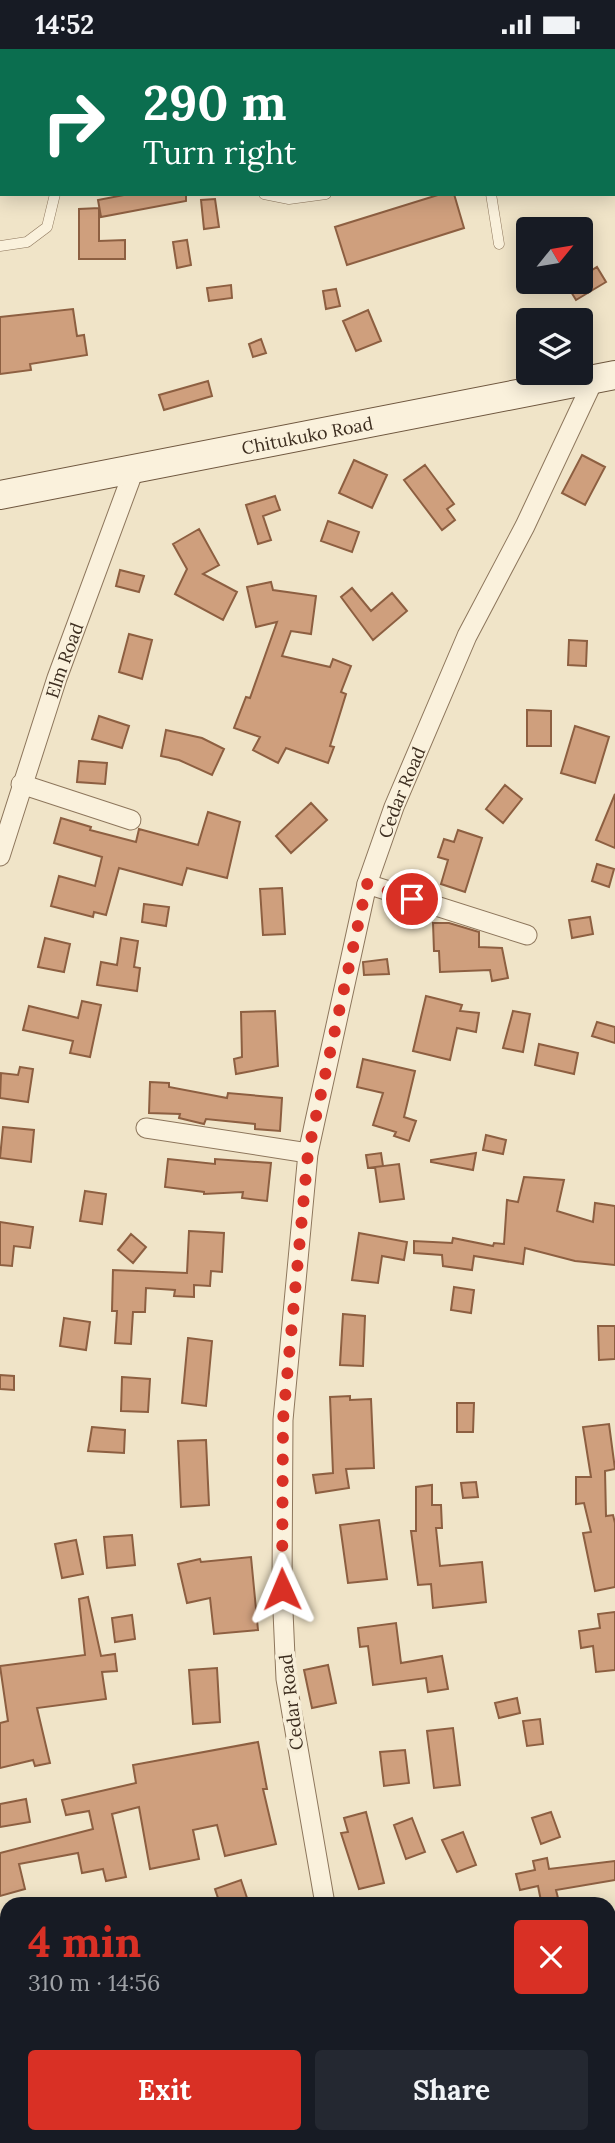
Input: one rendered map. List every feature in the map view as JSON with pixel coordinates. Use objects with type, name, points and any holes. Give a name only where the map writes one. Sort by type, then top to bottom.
[{"type":"street","name":"Chitukuko Road","points":[[0,495],[604,377]]},
{"type":"street","name":"Cedar Road","points":[[323,1897],[286,1679],[282,1589],[283,1420],[308,1153],[367,884],[394,807],[467,636],[604,377]]},
{"type":"street","name":"Elm Road","points":[[0,856],[57,678],[135,467]]},
{"type":"street","points":[[21,784],[131,820]]},
{"type":"street","points":[[367,884],[527,935]]},
{"type":"street","points":[[146,1128],[308,1153]]},
{"type":"lane","points":[[0,246],[27,242],[47,227],[55,196]]},
{"type":"lane","points":[[274,196],[289,199],[311,196]]},
{"type":"lane","points":[[491,196],[499,244]]},
{"type":"building","points":[[119,196],[186,196],[186,201],[101,217],[98,200]]},
{"type":"building","points":[[435,196],[455,196],[464,228],[347,265],[335,227]]},
{"type":"building","points":[[215,199],[219,227],[204,229],[201,200]]},
{"type":"building","points":[[99,208],[99,241],[125,240],[125,259],[79,259],[79,209]]},
{"type":"building","points":[[187,240],[191,265],[177,268],[173,242]]},
{"type":"building","points":[[597,267],[606,282],[593,290],[593,270]]},
{"type":"building","points":[[231,285],[232,298],[209,301],[207,288]]},
{"type":"building","points":[[336,289],[340,306],[326,309],[323,291]]},
{"type":"building","points":[[572,294],[586,294],[576,300]]},
{"type":"building","points":[[73,309],[77,336],[84,335],[87,355],[30,364],[31,370],[0,374],[0,317]]},
{"type":"building","points":[[368,310],[381,341],[356,351],[343,321]]},
{"type":"building","points":[[261,339],[266,353],[253,357],[249,344]]},
{"type":"building","points":[[208,381],[212,396],[164,410],[159,395]]},
{"type":"building","points":[[582,455],[605,467],[585,505],[562,493]]},
{"type":"building","points":[[354,460],[387,475],[372,508],[339,493]]},
{"type":"building","points":[[425,465],[454,504],[447,509],[455,520],[442,530],[404,480]]},
{"type":"building","points":[[275,496],[280,510],[263,516],[271,540],[258,544],[246,505]]},
{"type":"building","points":[[328,521],[359,532],[352,552],[321,541]]},
{"type":"building","points":[[199,529],[219,565],[203,574],[237,592],[223,620],[175,594],[187,569],[173,544]]},
{"type":"building","points":[[120,570],[144,576],[139,592],[116,586]]},
{"type":"building","points":[[271,582],[273,590],[316,596],[311,634],[291,631],[282,656],[330,667],[333,659],[351,666],[341,692],[346,694],[330,746],[334,747],[328,763],[286,748],[278,763],[253,750],[260,737],[234,728],[246,697],[250,698],[277,622],[256,627],[247,587]]},
{"type":"building","points":[[352,588],[371,611],[392,593],[407,611],[373,640],[341,597]]},
{"type":"building","points":[[129,634],[152,640],[142,679],[119,672]]},
{"type":"building","points":[[569,640],[587,641],[586,666],[568,665]]},
{"type":"building","points":[[527,710],[551,711],[551,746],[527,746]]},
{"type":"building","points":[[99,716],[129,726],[122,748],[92,739]]},
{"type":"building","points":[[575,726],[609,737],[595,783],[561,773]]},
{"type":"building","points":[[166,730],[202,738],[224,749],[212,775],[179,760],[161,756]]},
{"type":"building","points":[[79,761],[107,763],[105,784],[77,782]]},
{"type":"building","points":[[505,785],[522,799],[503,823],[486,809]]},
{"type":"building","points":[[615,794],[615,848],[596,840]]},
{"type":"building","points":[[311,803],[327,820],[291,853],[276,836]]},
{"type":"building","points":[[208,812],[240,822],[227,878],[187,868],[182,885],[119,868],[106,915],[94,912],[93,917],[51,906],[59,876],[95,886],[102,857],[54,843],[61,818],[91,827],[90,830],[136,842],[139,829],[198,845]]},
{"type":"building","points":[[458,830],[482,838],[465,892],[441,884],[448,860],[438,857],[444,839],[454,842]]},
{"type":"building","points":[[597,864],[614,869],[609,887],[592,881]]},
{"type":"building","points":[[282,888],[285,934],[263,935],[260,889]]},
{"type":"building","points":[[144,904],[169,907],[166,926],[142,922]]},
{"type":"building","points":[[590,917],[593,934],[572,938],[569,920]]},
{"type":"building","points":[[433,923],[449,923],[479,932],[479,947],[502,948],[508,978],[492,981],[490,970],[440,972],[439,951],[434,951]]},
{"type":"building","points":[[45,938],[70,944],[64,972],[38,967]]},
{"type":"building","points":[[121,938],[138,941],[134,967],[140,968],[137,991],[97,985],[101,962],[117,965]]},
{"type":"building","points":[[387,959],[389,974],[364,975],[363,962]]},
{"type":"building","points":[[426,996],[462,1005],[460,1011],[479,1013],[476,1032],[457,1028],[450,1060],[413,1051]]},
{"type":"building","points":[[82,1001],[101,1005],[90,1057],[70,1053],[73,1041],[23,1030],[29,1006],[78,1018]]},
{"type":"building","points":[[275,1011],[278,1066],[236,1074],[234,1059],[242,1057],[241,1012]]},
{"type":"building","points":[[513,1011],[530,1014],[523,1052],[503,1048]]},
{"type":"building","points":[[597,1022],[615,1027],[615,1043],[592,1036]]},
{"type":"building","points":[[539,1044],[578,1053],[574,1074],[535,1065]]},
{"type":"building","points":[[363,1059],[415,1071],[404,1117],[416,1121],[409,1141],[394,1136],[396,1132],[373,1125],[383,1093],[357,1087]]},
{"type":"building","points":[[20,1067],[33,1069],[28,1102],[0,1098],[1,1073],[18,1075]]},
{"type":"building","points":[[150,1082],[169,1083],[169,1087],[227,1098],[228,1093],[282,1098],[280,1131],[255,1129],[255,1124],[206,1119],[204,1124],[179,1118],[180,1114],[149,1113]]},
{"type":"building","points":[[3,1127],[34,1130],[31,1162],[0,1158]]},
{"type":"building","points":[[486,1135],[506,1140],[503,1154],[483,1150]]},
{"type":"building","points":[[381,1153],[383,1166],[368,1168],[366,1155]]},
{"type":"building","points":[[476,1153],[473,1170],[431,1162],[431,1160]]},
{"type":"building","points":[[168,1159],[215,1164],[215,1159],[271,1163],[267,1201],[242,1198],[243,1192],[204,1194],[165,1187]]},
{"type":"building","points":[[399,1164],[404,1199],[380,1202],[375,1167]]},
{"type":"building","points":[[524,1177],[564,1180],[557,1211],[593,1222],[595,1203],[615,1206],[615,1265],[575,1261],[525,1248],[523,1264],[474,1256],[472,1270],[443,1266],[442,1255],[414,1253],[414,1241],[452,1243],[453,1238],[493,1246],[494,1243],[504,1244],[507,1200],[518,1202]]},
{"type":"building","points":[[85,1191],[106,1194],[102,1224],[80,1221]]},
{"type":"building","points":[[0,1222],[33,1227],[30,1248],[14,1246],[12,1266],[0,1265]]},
{"type":"building","points":[[189,1231],[224,1233],[222,1272],[211,1271],[210,1286],[194,1285],[194,1297],[174,1296],[175,1290],[146,1288],[145,1312],[133,1312],[131,1344],[115,1343],[117,1311],[112,1311],[113,1270],[187,1273]]},
{"type":"building","points":[[359,1233],[407,1242],[404,1260],[382,1256],[378,1283],[352,1280]]},
{"type":"building","points":[[131,1234],[146,1247],[133,1263],[118,1250]]},
{"type":"building","points":[[454,1287],[474,1290],[471,1313],[451,1310]]},
{"type":"building","points":[[343,1314],[365,1316],[363,1366],[340,1365]]},
{"type":"building","points":[[64,1318],[90,1322],[86,1350],[60,1346]]},
{"type":"building","points":[[598,1326],[615,1326],[615,1359],[599,1360]]},
{"type":"building","points":[[188,1338],[212,1341],[206,1406],[182,1403]]},
{"type":"building","points":[[0,1375],[14,1376],[14,1390],[0,1389]]},
{"type":"building","points":[[122,1377],[150,1379],[148,1412],[121,1411]]},
{"type":"building","points":[[350,1396],[350,1400],[371,1399],[374,1468],[346,1469],[349,1488],[316,1493],[313,1475],[333,1473],[330,1397]]},
{"type":"building","points":[[457,1403],[474,1403],[473,1432],[457,1432]]},
{"type":"building","points":[[609,1424],[615,1469],[605,1471],[606,1516],[613,1515],[615,1523],[615,1587],[595,1591],[583,1533],[591,1532],[584,1503],[576,1504],[576,1477],[591,1477],[583,1427]]},
{"type":"building","points":[[92,1427],[125,1430],[124,1453],[88,1451]]},
{"type":"building","points":[[206,1440],[209,1505],[181,1507],[178,1441]]},
{"type":"building","points":[[476,1482],[478,1497],[463,1498],[461,1483]]},
{"type":"building","points":[[432,1485],[432,1505],[441,1505],[442,1528],[436,1528],[440,1566],[482,1562],[486,1602],[433,1608],[431,1584],[418,1585],[411,1531],[416,1531],[416,1487]]},
{"type":"building","points":[[379,1520],[387,1579],[348,1583],[340,1525]]},
{"type":"building","points":[[132,1535],[135,1565],[107,1568],[104,1537]]},
{"type":"building","points":[[76,1540],[83,1574],[62,1578],[55,1544]]},
{"type":"building","points":[[251,1557],[258,1630],[214,1634],[210,1598],[187,1603],[178,1564],[200,1559],[201,1562]]},
{"type":"building","points":[[88,1597],[101,1656],[115,1654],[117,1671],[102,1672],[106,1699],[37,1708],[50,1763],[35,1766],[33,1760],[0,1768],[0,1723],[8,1721],[0,1666],[85,1655],[79,1599]]},
{"type":"building","points":[[615,1612],[615,1670],[596,1672],[593,1646],[581,1648],[579,1631],[600,1628],[598,1614]]},
{"type":"building","points":[[132,1615],[135,1639],[115,1642],[112,1618]]},
{"type":"building","points":[[396,1623],[401,1663],[442,1656],[448,1689],[428,1692],[426,1678],[373,1685],[368,1646],[360,1647],[358,1628]]},
{"type":"building","points":[[328,1665],[336,1703],[312,1708],[304,1670]]},
{"type":"building","points":[[217,1668],[220,1722],[193,1724],[189,1670]]},
{"type":"building","points":[[517,1698],[520,1713],[499,1718],[495,1703]]},
{"type":"building","points":[[540,1719],[543,1744],[527,1746],[523,1721]]},
{"type":"building","points":[[453,1728],[460,1785],[434,1788],[427,1731]]},
{"type":"building","points":[[258,1742],[267,1789],[263,1789],[276,1844],[225,1856],[217,1825],[193,1830],[199,1859],[150,1869],[139,1807],[112,1814],[126,1877],[106,1881],[103,1869],[82,1873],[78,1853],[19,1864],[25,1889],[0,1896],[0,1853],[93,1829],[89,1811],[66,1815],[62,1800],[136,1783],[133,1765]]},
{"type":"building","points":[[405,1750],[409,1783],[384,1786],[380,1752]]},
{"type":"building","points":[[26,1799],[30,1822],[0,1827],[0,1804]]},
{"type":"building","points":[[366,1812],[384,1883],[359,1889],[341,1833],[348,1832],[344,1818]]},
{"type":"building","points":[[551,1812],[560,1837],[541,1844],[532,1818]]},
{"type":"building","points":[[412,1818],[425,1852],[406,1859],[394,1825]]},
{"type":"building","points":[[463,1832],[476,1865],[457,1872],[442,1840]]},
{"type":"building","points":[[547,1858],[549,1869],[615,1861],[615,1880],[556,1890],[558,1897],[540,1897],[538,1886],[520,1890],[516,1874],[535,1870],[533,1861]]},
{"type":"building","points":[[241,1880],[247,1897],[218,1897],[215,1889]]},
{"type":"route","points":[[282,1589],[283,1420],[308,1153],[367,884],[412,899]]}]
